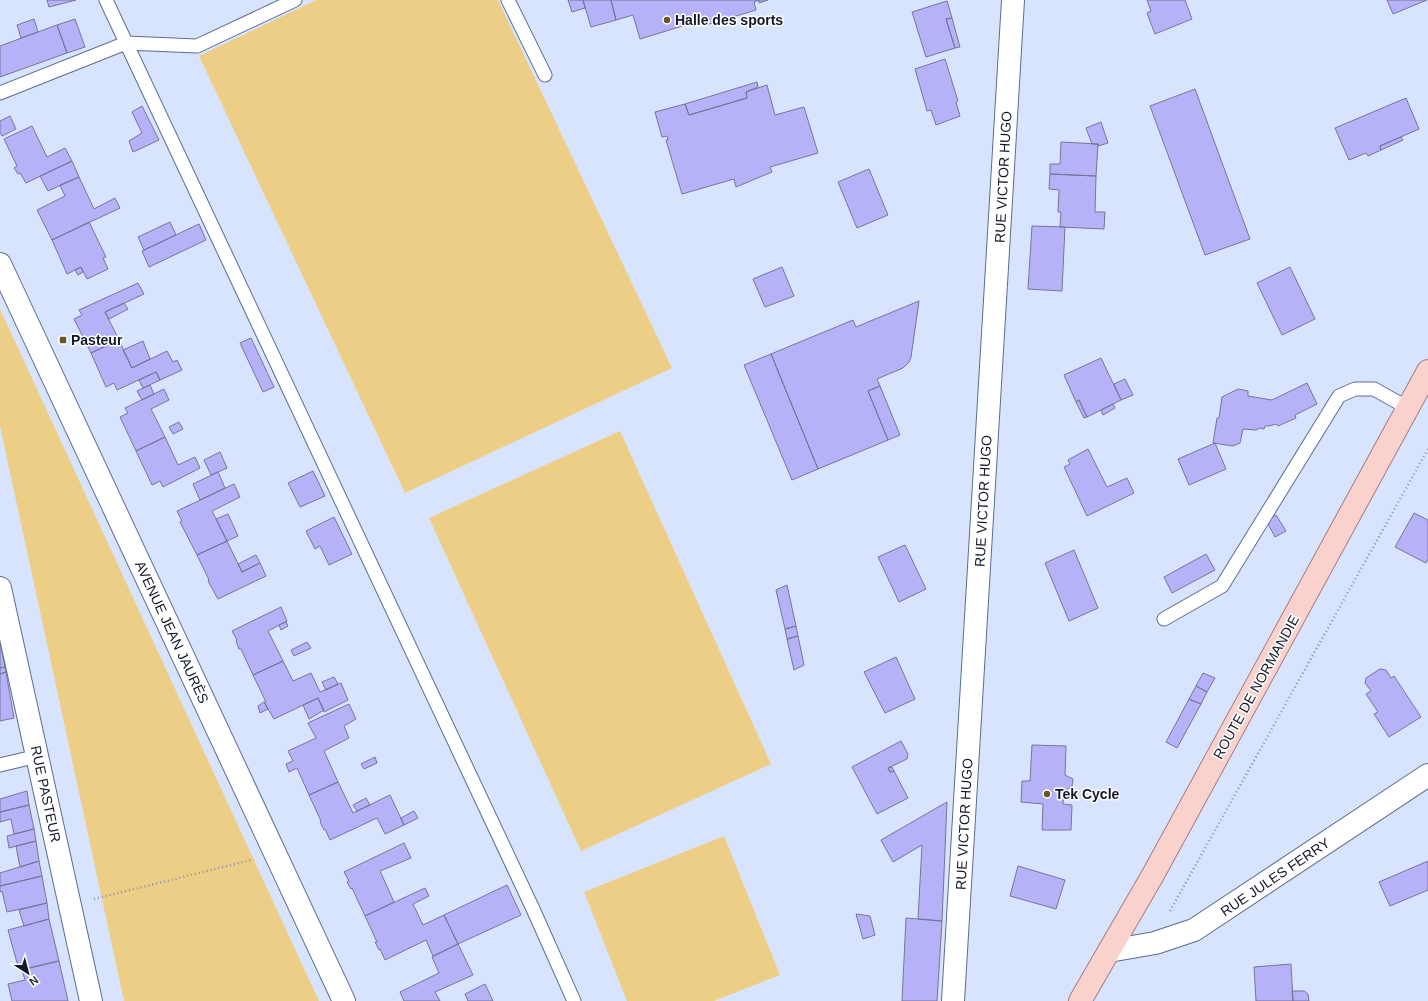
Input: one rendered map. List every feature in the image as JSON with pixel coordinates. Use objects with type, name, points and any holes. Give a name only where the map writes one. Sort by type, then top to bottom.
[{"type":"main road","name":"ROUTE DE NORMANDIE","points":[[1080,1001],[1158,866],[1428,371]]},
{"type":"street","name":"RUE VICTOR HUGO","points":[[953,1001],[1013,0]]},
{"type":"street","name":"AVENUE JEAN JAURÈS","points":[[0,264],[344,1001]]},
{"type":"street","name":"RUE PASTEUR","points":[[0,588],[91,1001]]},
{"type":"street","name":"RUE JULES FERRY","points":[[1109,950],[1156,943],[1194,930],[1428,775]]},
{"type":"lane","points":[[106,0],[533,909],[574,1001]]},
{"type":"lane","points":[[0,93],[126,43],[197,46],[295,0]]},
{"type":"lane","points":[[508,0],[545,75]]},
{"type":"lane","points":[[1164,619],[1222,586],[1339,396],[1355,389],[1374,389],[1408,408]]},
{"type":"lane","points":[[0,765],[38,756]]},
{"type":"path","points":[[1156,943],[1169,912],[1428,449]]},
{"type":"path","points":[[70,905],[251,860],[279,862]]},
{"type":"shaded area","points":[[316,0],[498,0],[672,368],[405,493],[199,56]]},
{"type":"shaded area","points":[[0,309],[319,1001],[124,1001],[0,426]]},
{"type":"shaded area","points":[[620,431],[771,764],[581,851],[429,518]]},
{"type":"shaded area","points":[[724,836],[780,975],[714,1001],[627,1001],[584,892]]},
{"type":"building","points":[[47,0],[76,0],[49,7]]},
{"type":"building","points":[[568,0],[583,0],[585,8],[572,12]]},
{"type":"building","points":[[583,0],[611,0],[616,20],[591,27]]},
{"type":"building","name":"Halle des sports","points":[[611,0],[759,0],[754,2],[756,10],[706,25],[703,17],[698,19],[699,21],[640,39],[633,15],[616,20]]},
{"type":"building","points":[[759,0],[768,0],[759,3]]},
{"type":"building","points":[[1147,0],[1185,0],[1192,19],[1155,34],[1147,13],[1151,11]]},
{"type":"building","points":[[1387,0],[1427,0],[1393,14]]},
{"type":"building","points":[[947,1],[952,18],[946,19],[955,48],[926,57],[912,12]]},
{"type":"building","points":[[952,18],[960,47],[955,48],[946,19]]},
{"type":"building","points":[[34,19],[38,32],[21,38],[17,25]]},
{"type":"building","points":[[75,19],[85,47],[67,53],[57,25]]},
{"type":"building","points":[[57,25],[67,53],[0,77],[0,46]]},
{"type":"building","points":[[945,59],[958,101],[956,102],[960,116],[936,125],[931,110],[927,111],[915,69]]},
{"type":"building","points":[[757,82],[758,87],[746,92],[747,98],[689,115],[685,104]]},
{"type":"building","points":[[767,85],[775,115],[804,107],[818,153],[770,167],[772,172],[736,187],[734,179],[682,194],[666,140],[668,140],[667,136],[662,137],[655,112],[685,104],[689,115],[747,98],[746,92]]},
{"type":"building","points":[[1195,89],[1250,239],[1205,255],[1150,106]]},
{"type":"building","points":[[1406,98],[1419,129],[1380,146],[1381,150],[1368,156],[1366,153],[1349,160],[1335,128]]},
{"type":"building","points":[[142,106],[159,140],[133,152],[129,141],[142,133],[132,112]]},
{"type":"building","points":[[10,116],[16,129],[2,136],[0,132],[0,121]]},
{"type":"building","points":[[1101,122],[1108,143],[1098,146],[1098,144],[1092,144],[1086,128]]},
{"type":"building","points":[[32,126],[47,157],[65,148],[72,161],[26,183],[20,173],[18,174],[14,168],[17,166],[4,139]]},
{"type":"building","points":[[1401,137],[1403,140],[1381,150],[1380,146]]},
{"type":"building","points":[[1061,142],[1098,144],[1096,176],[1050,174],[1050,164],[1060,164]]},
{"type":"building","points":[[72,161],[79,177],[48,191],[40,176]]},
{"type":"building","points":[[869,169],[888,215],[857,228],[838,182]]},
{"type":"building","points":[[1050,174],[1096,176],[1095,212],[1105,212],[1104,229],[1060,227],[1061,212],[1058,212],[1059,190],[1049,189]]},
{"type":"building","points":[[79,177],[94,209],[115,198],[120,208],[52,240],[37,210],[65,196],[60,185]]},
{"type":"building","points":[[89,222],[106,257],[103,258],[108,269],[87,279],[81,267],[67,274],[52,240]]},
{"type":"building","points":[[170,222],[176,235],[144,250],[138,237]]},
{"type":"building","points":[[199,224],[206,240],[149,267],[142,251]]},
{"type":"building","points":[[1032,226],[1065,227],[1062,291],[1028,289]]},
{"type":"building","points":[[81,267],[83,272],[78,275],[75,270]]},
{"type":"building","points":[[782,267],[794,296],[765,307],[753,279]]},
{"type":"building","points":[[1290,267],[1315,319],[1282,335],[1257,283]]},
{"type":"building","points":[[138,283],[144,294],[105,312],[119,340],[91,353],[74,319],[82,315],[79,310]]},
{"type":"building","points":[[919,301],[909,362],[903,368],[877,379],[880,386],[868,391],[888,440],[818,469],[771,354],[853,320],[856,327]]},
{"type":"building","points":[[124,303],[128,309],[109,319],[105,312]]},
{"type":"building","points":[[251,338],[274,387],[263,392],[240,343]]},
{"type":"building","points":[[119,340],[132,368],[167,351],[173,362],[177,360],[182,370],[160,380],[156,372],[117,390],[114,383],[106,387],[91,353]]},
{"type":"building","points":[[143,341],[150,359],[132,368],[123,350]]},
{"type":"building","points":[[771,354],[818,469],[792,480],[744,365]]},
{"type":"building","points":[[1101,358],[1121,400],[1087,417],[1079,400],[1076,402],[1064,375]]},
{"type":"building","points":[[156,372],[160,380],[143,388],[139,380]]},
{"type":"building","points":[[1125,379],[1133,395],[1121,400],[1114,384]]},
{"type":"building","points":[[1307,383],[1317,404],[1295,415],[1296,418],[1278,426],[1276,424],[1265,426],[1264,429],[1243,429],[1240,443],[1233,446],[1213,443],[1222,397],[1238,389],[1248,391],[1248,396],[1272,400]]},
{"type":"building","points":[[150,385],[154,394],[142,400],[137,391]]},
{"type":"building","points":[[880,386],[900,435],[888,440],[868,391]]},
{"type":"building","points":[[164,389],[169,400],[151,409],[165,437],[136,451],[120,417],[128,413],[125,408]]},
{"type":"building","points":[[1079,400],[1087,417],[1084,418],[1076,402]]},
{"type":"building","points":[[1113,404],[1115,408],[1103,415],[1101,410]]},
{"type":"building","points":[[179,422],[183,429],[173,434],[169,427]]},
{"type":"building","points":[[165,437],[178,465],[195,457],[200,468],[163,487],[160,481],[152,485],[136,451]]},
{"type":"building","points":[[1215,443],[1226,469],[1189,485],[1178,459]]},
{"type":"building","points":[[1088,449],[1107,487],[1127,478],[1134,493],[1087,516],[1064,467],[1070,464],[1068,460]]},
{"type":"building","points":[[220,452],[227,468],[211,475],[204,460]]},
{"type":"building","points":[[313,471],[325,496],[300,507],[288,483]]},
{"type":"building","points":[[218,472],[225,488],[200,500],[193,484]]},
{"type":"building","points":[[234,484],[240,497],[212,511],[227,541],[197,555],[180,522],[182,521],[177,511]]},
{"type":"building","points":[[1414,513],[1428,520],[1428,559],[1426,563],[1395,547]]},
{"type":"building","points":[[228,514],[238,536],[227,541],[216,519]]},
{"type":"building","points":[[1276,515],[1286,531],[1275,537],[1266,520]]},
{"type":"building","points":[[334,517],[352,554],[329,565],[320,546],[315,549],[306,531]]},
{"type":"building","points":[[227,541],[242,572],[260,563],[266,576],[218,599],[208,581],[209,580],[197,555]]},
{"type":"building","points":[[905,545],[926,589],[899,602],[878,557]]},
{"type":"building","points":[[1074,550],[1098,608],[1069,621],[1045,563]]},
{"type":"building","points":[[1206,554],[1215,570],[1172,593],[1164,577]]},
{"type":"building","points":[[256,555],[260,563],[242,572],[238,564]]},
{"type":"building","points":[[787,585],[796,626],[785,629],[776,590]]},
{"type":"building","points":[[281,607],[287,621],[268,631],[283,661],[253,675],[241,649],[239,649],[237,640],[232,631]]},
{"type":"building","points":[[286,622],[288,626],[281,630],[279,625]]},
{"type":"building","points":[[796,626],[798,636],[787,639],[785,629]]},
{"type":"building","points":[[798,636],[804,665],[794,670],[787,639]]},
{"type":"building","points":[[0,642],[5,667],[0,668]]},
{"type":"building","points":[[307,642],[311,648],[294,656],[291,650]]},
{"type":"building","points":[[896,657],[915,699],[885,713],[864,672]]},
{"type":"building","points":[[283,661],[293,681],[311,673],[320,692],[341,683],[348,700],[324,712],[318,698],[274,719],[264,702],[266,702],[253,675]]},
{"type":"building","points":[[5,667],[6,672],[0,674],[0,668]]},
{"type":"building","points":[[1380,669],[1386,670],[1391,678],[1394,676],[1421,717],[1389,737],[1374,714],[1378,712],[1366,694],[1371,691],[1365,683],[1366,678]]},
{"type":"building","points":[[6,672],[14,718],[0,721],[0,674]]},
{"type":"building","points":[[1203,673],[1215,678],[1207,692],[1196,686]]},
{"type":"building","points":[[334,677],[338,684],[326,690],[322,682]]},
{"type":"building","points":[[1196,686],[1207,692],[1201,704],[1189,699]]},
{"type":"building","points":[[318,698],[324,710],[309,719],[303,705]]},
{"type":"building","points":[[1189,699],[1201,704],[1177,748],[1166,742]]},
{"type":"building","points":[[264,702],[268,709],[260,713],[258,706]]},
{"type":"building","points":[[349,704],[356,719],[344,726],[349,738],[324,751],[338,782],[309,795],[297,768],[289,772],[286,764],[293,761],[288,751],[316,738],[308,723]]},
{"type":"building","points":[[901,741],[908,754],[907,759],[888,768],[890,772],[894,771],[908,798],[877,814],[852,767]]},
{"type":"building","points":[[1032,745],[1066,746],[1065,775],[1073,779],[1072,787],[1064,791],[1063,804],[1072,805],[1071,830],[1042,830],[1043,804],[1021,802],[1022,781],[1030,781]]},
{"type":"building","points":[[375,757],[377,763],[364,769],[361,764]]},
{"type":"building","points":[[892,767],[894,771],[890,772],[888,768]]},
{"type":"building","points":[[338,782],[353,813],[390,795],[404,825],[385,834],[377,818],[330,840],[320,822],[321,821],[309,795]]},
{"type":"building","points":[[27,791],[29,805],[0,812],[0,799]]},
{"type":"building","points":[[366,798],[370,805],[357,811],[353,805]]},
{"type":"building","points":[[947,802],[942,921],[918,919],[922,845],[893,862],[881,840]]},
{"type":"building","points":[[29,805],[34,829],[14,834],[11,819],[0,822],[0,812]]},
{"type":"building","points":[[414,811],[418,818],[404,825],[401,818]]},
{"type":"building","points":[[34,829],[36,841],[9,848],[7,836]]},
{"type":"building","points":[[36,841],[39,861],[20,867],[16,846]]},
{"type":"building","points":[[404,843],[411,858],[380,871],[394,902],[365,916],[352,888],[351,889],[347,882],[349,881],[344,872]]},
{"type":"building","points":[[39,861],[42,876],[0,886],[0,873]]},
{"type":"building","points":[[1428,861],[1428,890],[1390,906],[1379,882]]},
{"type":"building","points":[[1018,866],[1065,880],[1056,909],[1010,896]]},
{"type":"building","points":[[42,876],[47,903],[7,912],[2,891],[0,892],[0,886]]},
{"type":"building","points":[[507,885],[521,915],[458,944],[444,915]]},
{"type":"building","points":[[425,888],[429,896],[413,904],[423,925],[444,915],[458,944],[433,956],[426,940],[385,960],[375,942],[377,942],[365,916]]},
{"type":"building","points":[[47,903],[49,919],[24,926],[19,910]]},
{"type":"building","points":[[856,914],[870,916],[875,935],[863,939]]},
{"type":"building","points":[[906,918],[942,921],[937,1001],[902,1001]]},
{"type":"building","points":[[49,919],[59,961],[19,970],[8,930]]},
{"type":"building","points":[[458,944],[473,975],[435,992],[440,1001],[404,1001],[400,992],[439,973],[432,957]]},
{"type":"building","points":[[59,961],[68,1001],[12,1001],[8,984],[25,980],[22,970]]},
{"type":"building","points":[[1291,964],[1293,1001],[1256,1001],[1254,967]]},
{"type":"building","points":[[485,984],[493,1001],[468,1001],[465,994]]},
{"type":"building","points":[[1292,991],[1304,991],[1308,994],[1309,1001],[1293,1001]]},
{"type":"place","name":"Halle des sports","points":[[667,20]]},
{"type":"place","name":"Pasteur","points":[[63,340]]},
{"type":"place","name":"Tek Cycle","points":[[1047,794]]}]
